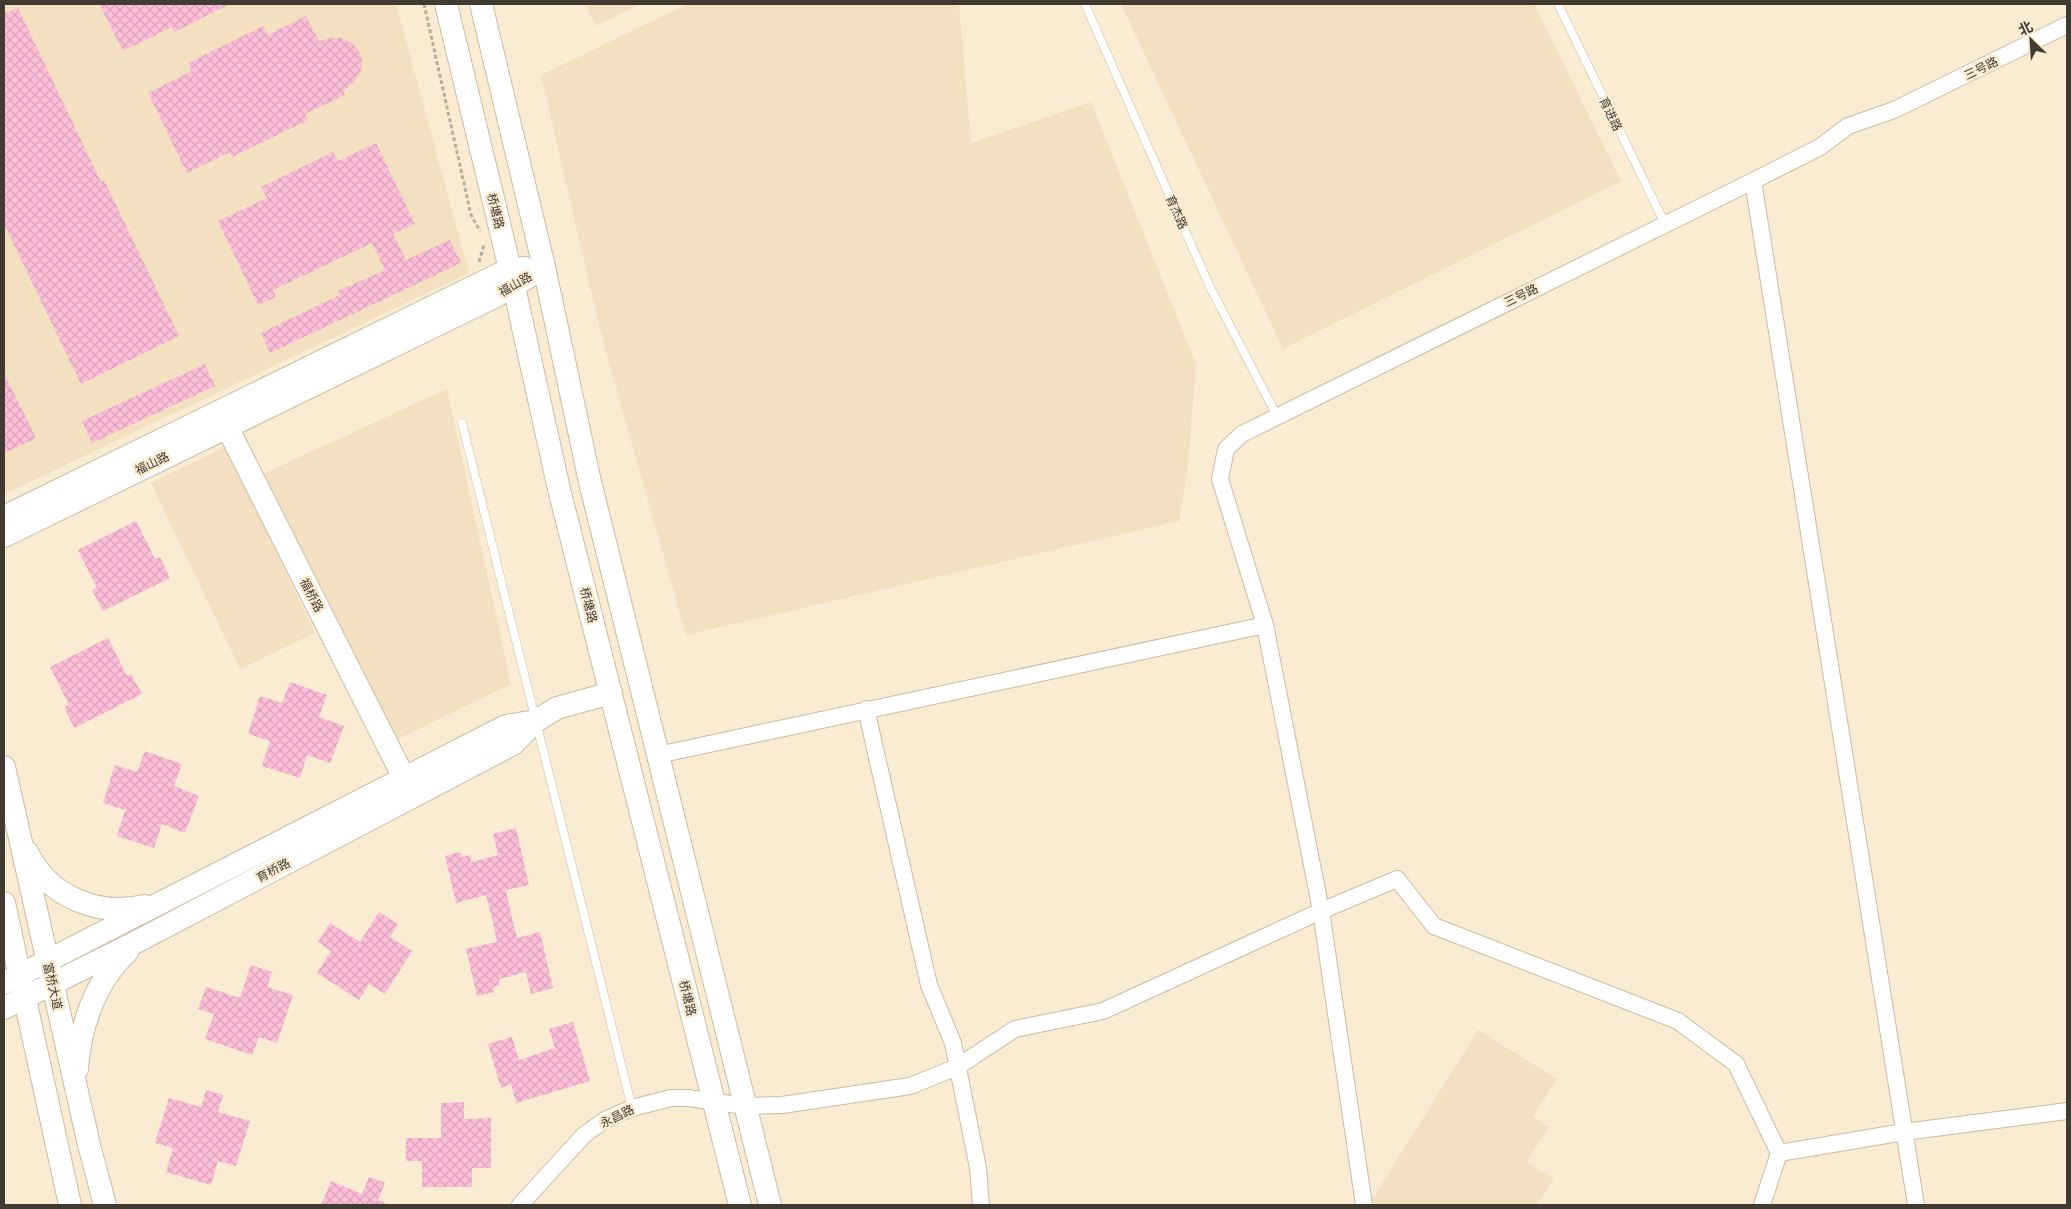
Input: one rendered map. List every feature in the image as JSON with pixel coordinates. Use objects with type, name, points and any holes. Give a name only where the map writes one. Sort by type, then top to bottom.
[{"type":"street","name":"桥塘路","points":[[446,4],[512,277],[559,489],[740,1205]]},
{"type":"street","points":[[481,4],[544,267],[590,482],[770,1205]]},
{"type":"street","name":"三号路","points":[[1265,625],[1220,479],[1226,449],[1242,434],[1820,147],[1848,126],[1894,110],[2067,25]]},
{"type":"street","points":[[1753,181],[1916,1205]]},
{"type":"street","name":"福山路","points":[[4,536],[224,419],[512,277],[544,267]]},
{"type":"street","name":"福山路","points":[[4,517],[224,419]]},
{"type":"street","name":"福桥路","points":[[224,419],[404,778]]},
{"type":"street","points":[[658,754],[1265,625],[1321,911],[1364,1205]]},
{"type":"street","name":"育桥路","points":[[4,1008],[138,941],[513,744],[536,721],[557,708],[611,693]]},
{"type":"street","points":[[866,709],[929,985],[954,1043],[957,1067],[978,1168],[981,1205]]},
{"type":"street","name":"育桥路","points":[[12,979],[506,726],[536,721]]},
{"type":"street","name":"富桥大道","points":[[4,767],[52,984],[105,1205]]},
{"type":"street","points":[[18,832],[30,859],[47,880],[67,896],[86,905],[107,910],[134,908],[165,901]]},
{"type":"street","name":"永昌路","points":[[520,1205],[584,1135],[605,1120],[632,1108],[671,1098],[746,1106],[782,1105],[910,1086],[957,1067],[1015,1029],[1103,1011],[1321,911],[1396,879],[1434,926],[1678,1020],[1736,1064],[1779,1153]]},
{"type":"street","points":[[4,903],[12,979],[24,998],[68,1197],[98,1181]]},
{"type":"street","points":[[76,1088],[81,1040],[88,1015],[107,975],[122,956],[138,941]]},
{"type":"street","points":[[1762,1205],[1779,1153],[1904,1132],[2067,1112]]},
{"type":"lane","name":"育杰路","points":[[1085,4],[1209,285],[1277,416]]},
{"type":"lane","name":"育进路","points":[[1558,4],[1665,224]]},
{"type":"lane","points":[[462,424],[632,1108]]},
{"type":"path","points":[[424,4],[471,216],[481,232]]},
{"type":"path","points":[[472,266],[480,261],[486,240]]},
{"type":"shaded area","points":[[4,4],[396,4],[469,273],[4,494]]},
{"type":"shaded area","points":[[585,4],[640,4],[596,26]]},
{"type":"shaded area","points":[[688,4],[959,4],[971,143],[1091,102],[1196,364],[1188,466],[1179,521],[686,635],[602,338],[541,75]]},
{"type":"shaded area","points":[[1121,4],[1534,4],[1621,181],[1283,349]]},
{"type":"shaded area","points":[[447,389],[511,684],[396,740],[263,474]]},
{"type":"shaded area","points":[[227,446],[315,633],[240,669],[151,483]]},
{"type":"shaded area","points":[[1478,1030],[1557,1079],[1533,1117],[1549,1127],[1527,1162],[1554,1179],[1537,1205],[1379,1205],[1371,1201]]},
{"type":"building","points":[[99,4],[230,4],[174,32],[172,27],[123,51]]},
{"type":"building","points":[[18,8],[101,182],[104,180],[179,336],[81,384],[4,224],[4,14]]},
{"type":"building","points":[[306,16],[319,41],[341,38],[352,43],[359,51],[362,60],[361,70],[354,82],[343,91],[345,95],[305,114],[308,120],[232,157],[230,152],[187,173],[148,93],[192,71],[188,63],[263,26],[268,35]]},
{"type":"building","points":[[376,143],[415,224],[393,234],[406,260],[450,240],[461,263],[270,353],[261,333],[340,295],[338,291],[385,270],[372,243],[273,290],[276,297],[258,305],[218,221],[267,198],[261,187],[333,152],[338,161]]},
{"type":"building","points":[[205,364],[215,386],[92,443],[82,421]]},
{"type":"building","points":[[4,373],[36,438],[4,453]]},
{"type":"building","points":[[136,521],[155,559],[160,557],[170,578],[103,611],[92,590],[97,588],[78,550]]},
{"type":"building","points":[[108,638],[127,676],[131,674],[142,694],[74,728],[64,707],[69,705],[50,667]]},
{"type":"building","points":[[290,682],[327,695],[319,717],[344,726],[330,763],[307,755],[300,778],[262,766],[270,741],[248,734],[260,696],[282,703]]},
{"type":"building","points":[[145,751],[182,764],[174,786],[199,796],[185,833],[162,824],[154,848],[117,836],[125,810],[103,803],[115,765],[137,772]]},
{"type":"building","points":[[516,828],[529,885],[506,890],[510,909],[517,938],[540,932],[553,988],[531,994],[526,972],[499,979],[500,985],[493,987],[494,992],[477,996],[466,949],[497,942],[493,923],[486,895],[456,903],[445,856],[461,852],[462,857],[470,855],[471,862],[498,855],[493,834]]},
{"type":"building","points":[[379,912],[398,924],[390,937],[412,951],[385,994],[369,984],[359,1000],[317,973],[331,951],[318,942],[330,923],[360,942]]},
{"type":"building","points":[[251,965],[272,972],[267,987],[293,995],[277,1043],[259,1037],[252,1055],[205,1039],[214,1014],[198,1009],[206,987],[240,998]]},
{"type":"building","points":[[573,1022],[590,1081],[516,1103],[511,1084],[501,1088],[488,1044],[512,1037],[519,1060],[555,1048],[549,1029]]},
{"type":"building","points":[[206,1090],[223,1095],[218,1112],[250,1121],[236,1166],[218,1161],[211,1185],[166,1172],[173,1148],[155,1143],[169,1098],[201,1107]]},
{"type":"building","points":[[464,1102],[464,1119],[491,1118],[491,1168],[472,1168],[472,1187],[422,1187],[422,1161],[406,1161],[406,1138],[441,1138],[441,1103]]},
{"type":"building","points":[[369,1177],[385,1183],[378,1200],[389,1205],[321,1205],[331,1181],[362,1194]]}]
